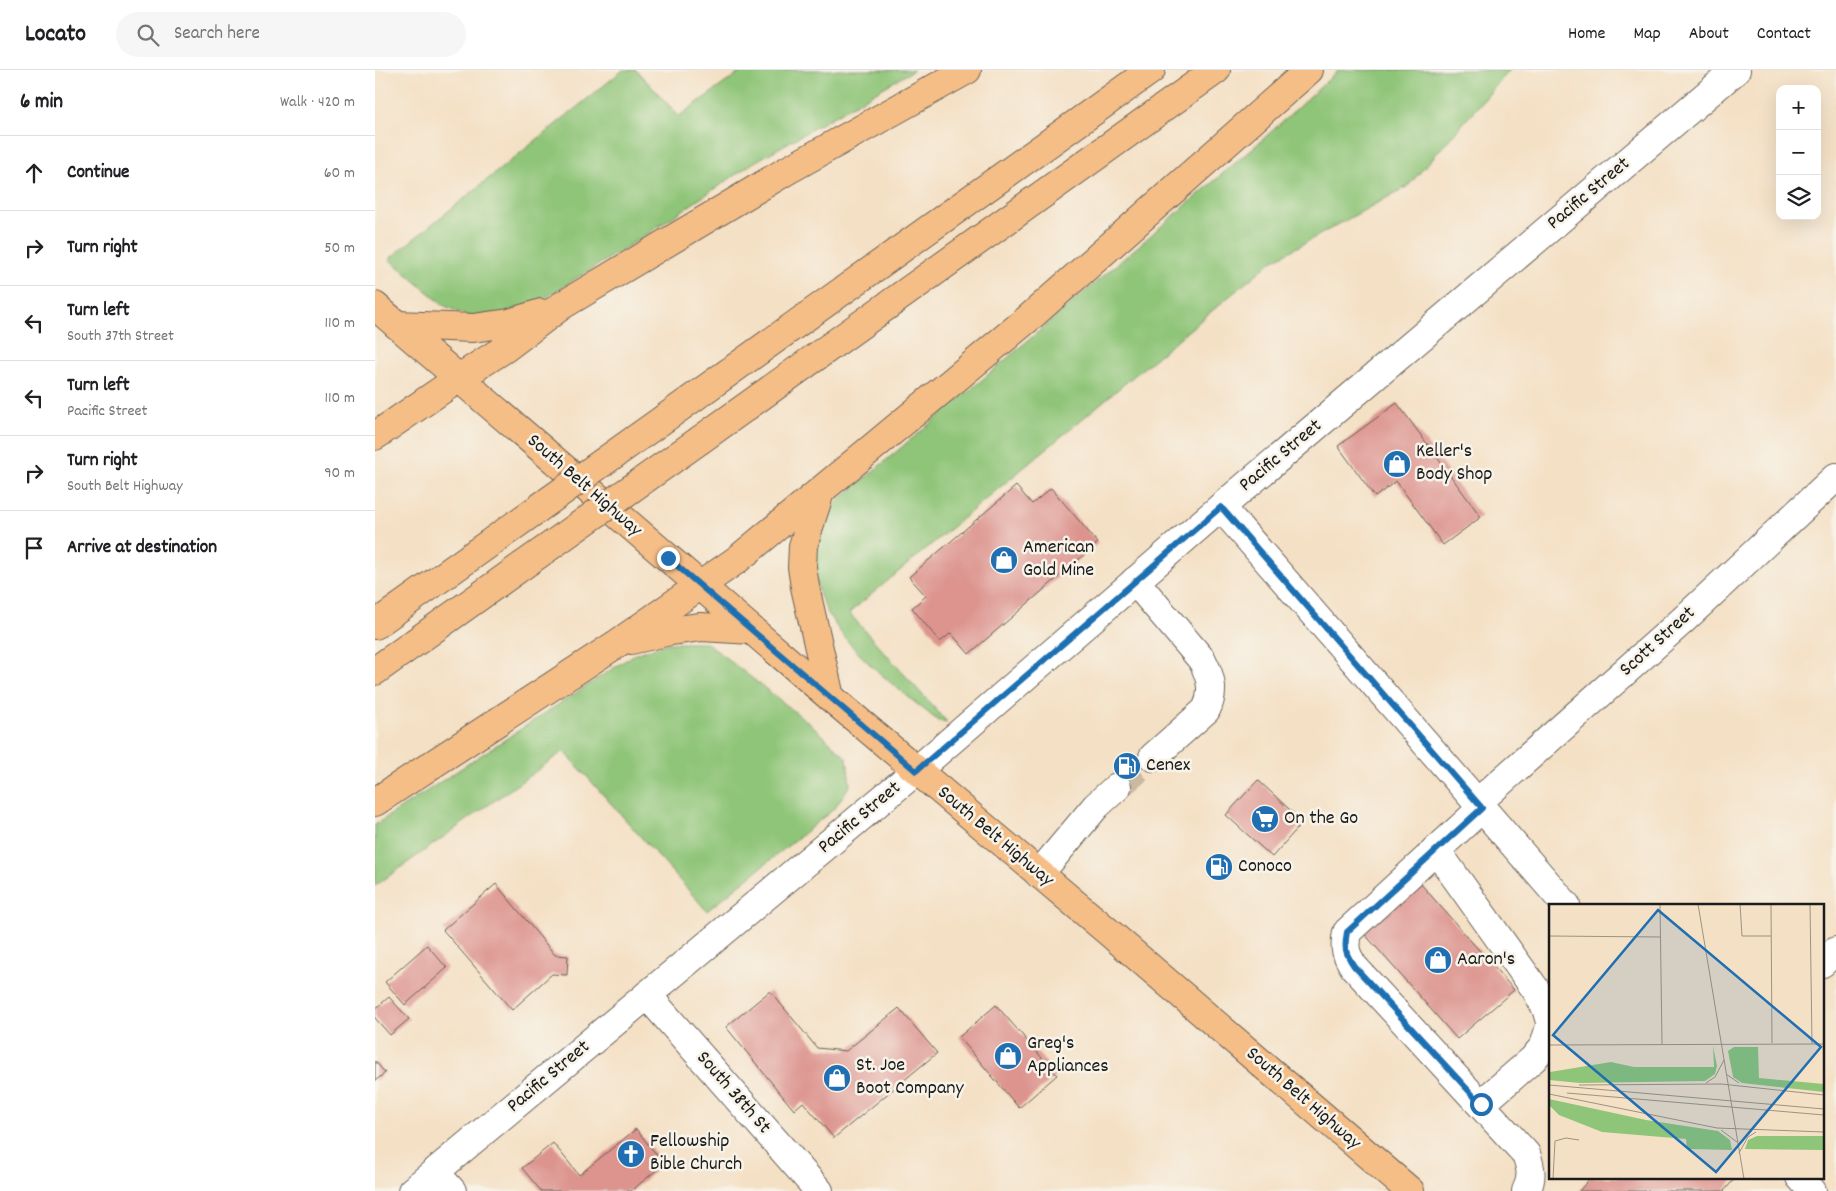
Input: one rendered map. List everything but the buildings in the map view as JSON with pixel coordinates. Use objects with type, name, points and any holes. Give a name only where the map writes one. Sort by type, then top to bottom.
[{"type":"main road","points":[[375,436],[504,349],[561,306],[788,170],[967,70]]},
{"type":"main road","points":[[375,624],[1151,70]]},
{"type":"main road","points":[[375,671],[1216,70]]},
{"type":"main road","points":[[375,802],[618,643],[739,559],[1029,317],[1309,70]]},
{"type":"main road","name":"South Belt Highway","points":[[375,306],[1409,1191]]},
{"type":"main road","points":[[397,325],[473,328],[509,323],[561,306]]},
{"type":"main road","points":[[820,491],[803,546],[802,567],[830,697]]},
{"type":"main road","points":[[618,643],[670,631],[701,627],[752,630]]},
{"type":"street","name":"Pacific Street","points":[[412,1191],[444,1181],[647,995],[916,771],[1221,507],[1736,70]]},
{"type":"street","name":"Scott Street","points":[[1526,1191],[1531,1178],[1531,1168],[1526,1154],[1354,966],[1347,956],[1344,946],[1347,932],[1436,850],[1480,805],[1682,621],[1836,477]]},
{"type":"street","points":[[1221,507],[1565,904]]},
{"type":"street","points":[[1135,582],[1202,660],[1209,673],[1212,688],[1206,710],[1153,757]]},
{"type":"street","points":[[1039,874],[1096,806],[1117,787]]},
{"type":"street","points":[[1436,850],[1536,990],[1546,1008],[1549,1018]]},
{"type":"street","points":[[1823,961],[1836,951]]},
{"type":"street","name":"South 38th St","points":[[647,995],[819,1191]]},
{"type":"street","points":[[1481,1104],[1533,1059],[1544,1046],[1549,1029]]},
{"type":"street","points":[[1801,1178],[1812,1191]]},
{"type":"green space","points":[[623,70],[636,70],[679,116],[743,70],[914,70],[753,163],[643,237],[548,296],[506,314],[467,316],[443,305],[389,259]]},
{"type":"green space","points":[[1339,70],[1510,70],[1408,186],[1272,261],[849,613],[947,722],[938,721],[859,654],[842,635],[828,614],[819,591],[813,554],[814,545],[824,520],[835,503],[1262,140]]},
{"type":"green space","points":[[667,643],[707,643],[813,726],[847,758],[850,785],[835,808],[707,911],[564,751],[375,886],[375,825],[635,654]]},
{"type":"tunnel","points":[[1117,787],[1153,757]]},
{"type":"place","name":"Keller's Body Shop","points":[[1397,464]]},
{"type":"place","name":"American Gold Mine","points":[[1004,560]]},
{"type":"place","name":"Cenex","points":[[1127,766]]},
{"type":"place","name":"On the Go","points":[[1265,819]]},
{"type":"place","name":"Conoco","points":[[1219,867]]},
{"type":"place","name":"Aaron's","points":[[1438,960]]},
{"type":"place","name":"Greg's Appliances","points":[[1008,1056]]},
{"type":"place","name":"St. Joe Boot Company","points":[[837,1078]]},
{"type":"place","name":"Fellowship Bible Church","points":[[631,1154]]},
{"type":"route","points":[[668,558],[916,771],[1221,507],[1482,808],[1347,932],[1344,946],[1347,956],[1354,966],[1481,1104]]}]
